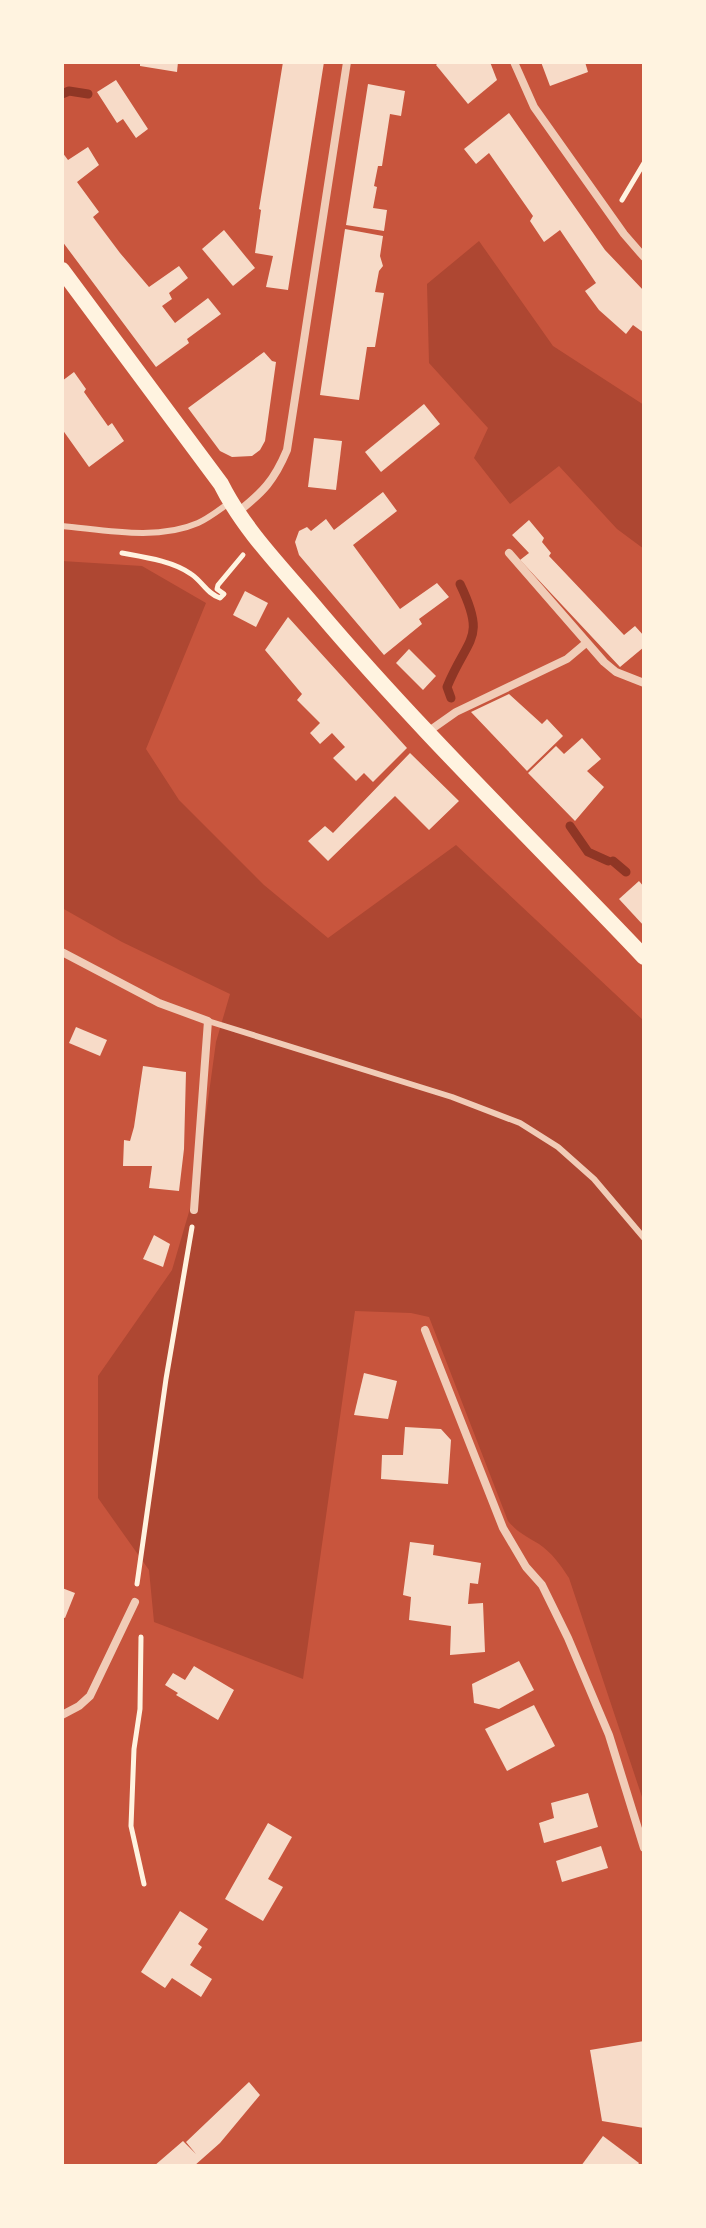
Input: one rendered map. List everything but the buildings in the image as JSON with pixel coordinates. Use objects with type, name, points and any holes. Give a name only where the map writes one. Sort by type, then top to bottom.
[{"type":"main road","points":[[62,270],[221,484],[233,508],[352,650],[644,957]]},
{"type":"street","points":[[233,508],[266,490],[287,450],[347,62]]},
{"type":"street","points":[[514,62],[534,107],[644,257]]},
{"type":"street","points":[[509,553],[586,643],[616,672],[644,683]]},
{"type":"street","points":[[429,731],[456,712],[567,659],[586,643]]},
{"type":"street","points":[[62,952],[159,1003],[208,1021],[194,1210]]},
{"type":"street","points":[[425,1330],[503,1528],[526,1567],[542,1585],[574,1652],[609,1735],[644,1848]]},
{"type":"street","points":[[62,1715],[90,1696],[135,1602]]},
{"type":"lane","points":[[62,526],[124,531],[170,530],[233,508]]},
{"type":"lane","points":[[208,1021],[452,1097],[520,1123],[558,1147],[594,1179],[644,1238]]},
{"type":"path","points":[[608,211],[625,198],[644,163]]},
{"type":"path","points":[[116,552],[181,568],[192,574],[204,590],[220,598],[224,594],[217,589],[221,579],[258,538]]},
{"type":"path","points":[[144,1884],[131,1826],[134,1749],[140,1709],[141,1622],[135,1602],[166,1379],[194,1210]]},
{"type":"shaded area","points":[[479,241],[553,346],[644,405],[644,549],[617,529],[559,466],[510,504],[474,458],[488,428],[429,363],[427,284]]},
{"type":"shaded area","points":[[62,561],[142,566],[206,603],[146,749],[179,800],[264,885],[328,938],[456,845],[644,1021],[644,1803],[569,1578],[548,1551],[508,1521],[429,1317],[411,1313],[355,1311],[303,1679],[154,1622],[149,1570],[98,1498],[98,1376],[172,1270],[196,1188],[216,1042],[230,994],[122,942],[62,908]]},
{"type":"waterway","points":[[62,94],[69,91],[88,94]]},
{"type":"waterway","points":[[451,698],[447,687],[472,637],[473,628],[468,602],[460,584]]},
{"type":"waterway","points":[[570,826],[588,852],[608,861]]},
{"type":"waterway","points":[[613,861],[626,872]]}]
